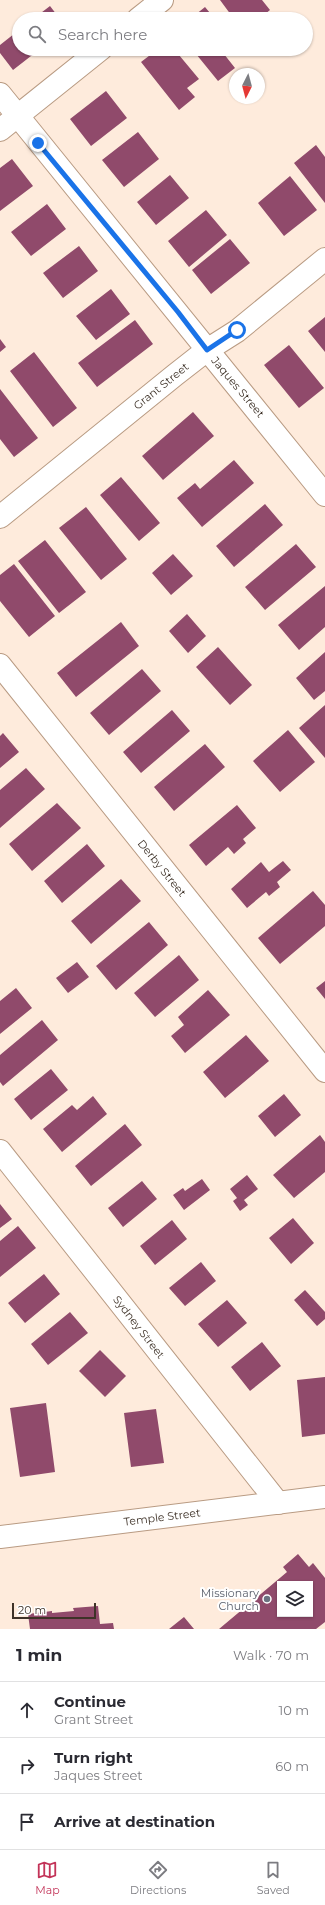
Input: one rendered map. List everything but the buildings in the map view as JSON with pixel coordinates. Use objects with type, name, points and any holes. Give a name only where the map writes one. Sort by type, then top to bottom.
[{"type":"street","points":[[147,12],[162,0]]},
{"type":"street","points":[[0,130],[92,56]]},
{"type":"street","name":"Jaques Street","points":[[0,94],[325,495]]},
{"type":"street","name":"Grant Street","points":[[0,517],[207,350],[237,330],[325,258]]},
{"type":"street","name":"Derby Street","points":[[0,666],[325,1071]]},
{"type":"street","name":"Sydney Street","points":[[0,1151],[278,1503]]},
{"type":"street","name":"Temple Street","points":[[0,1537],[325,1497]]},
{"type":"place","name":"Missionary Church","points":[[267,1599]]},
{"type":"route","points":[[38,143],[178,312],[207,350],[237,330]]}]
